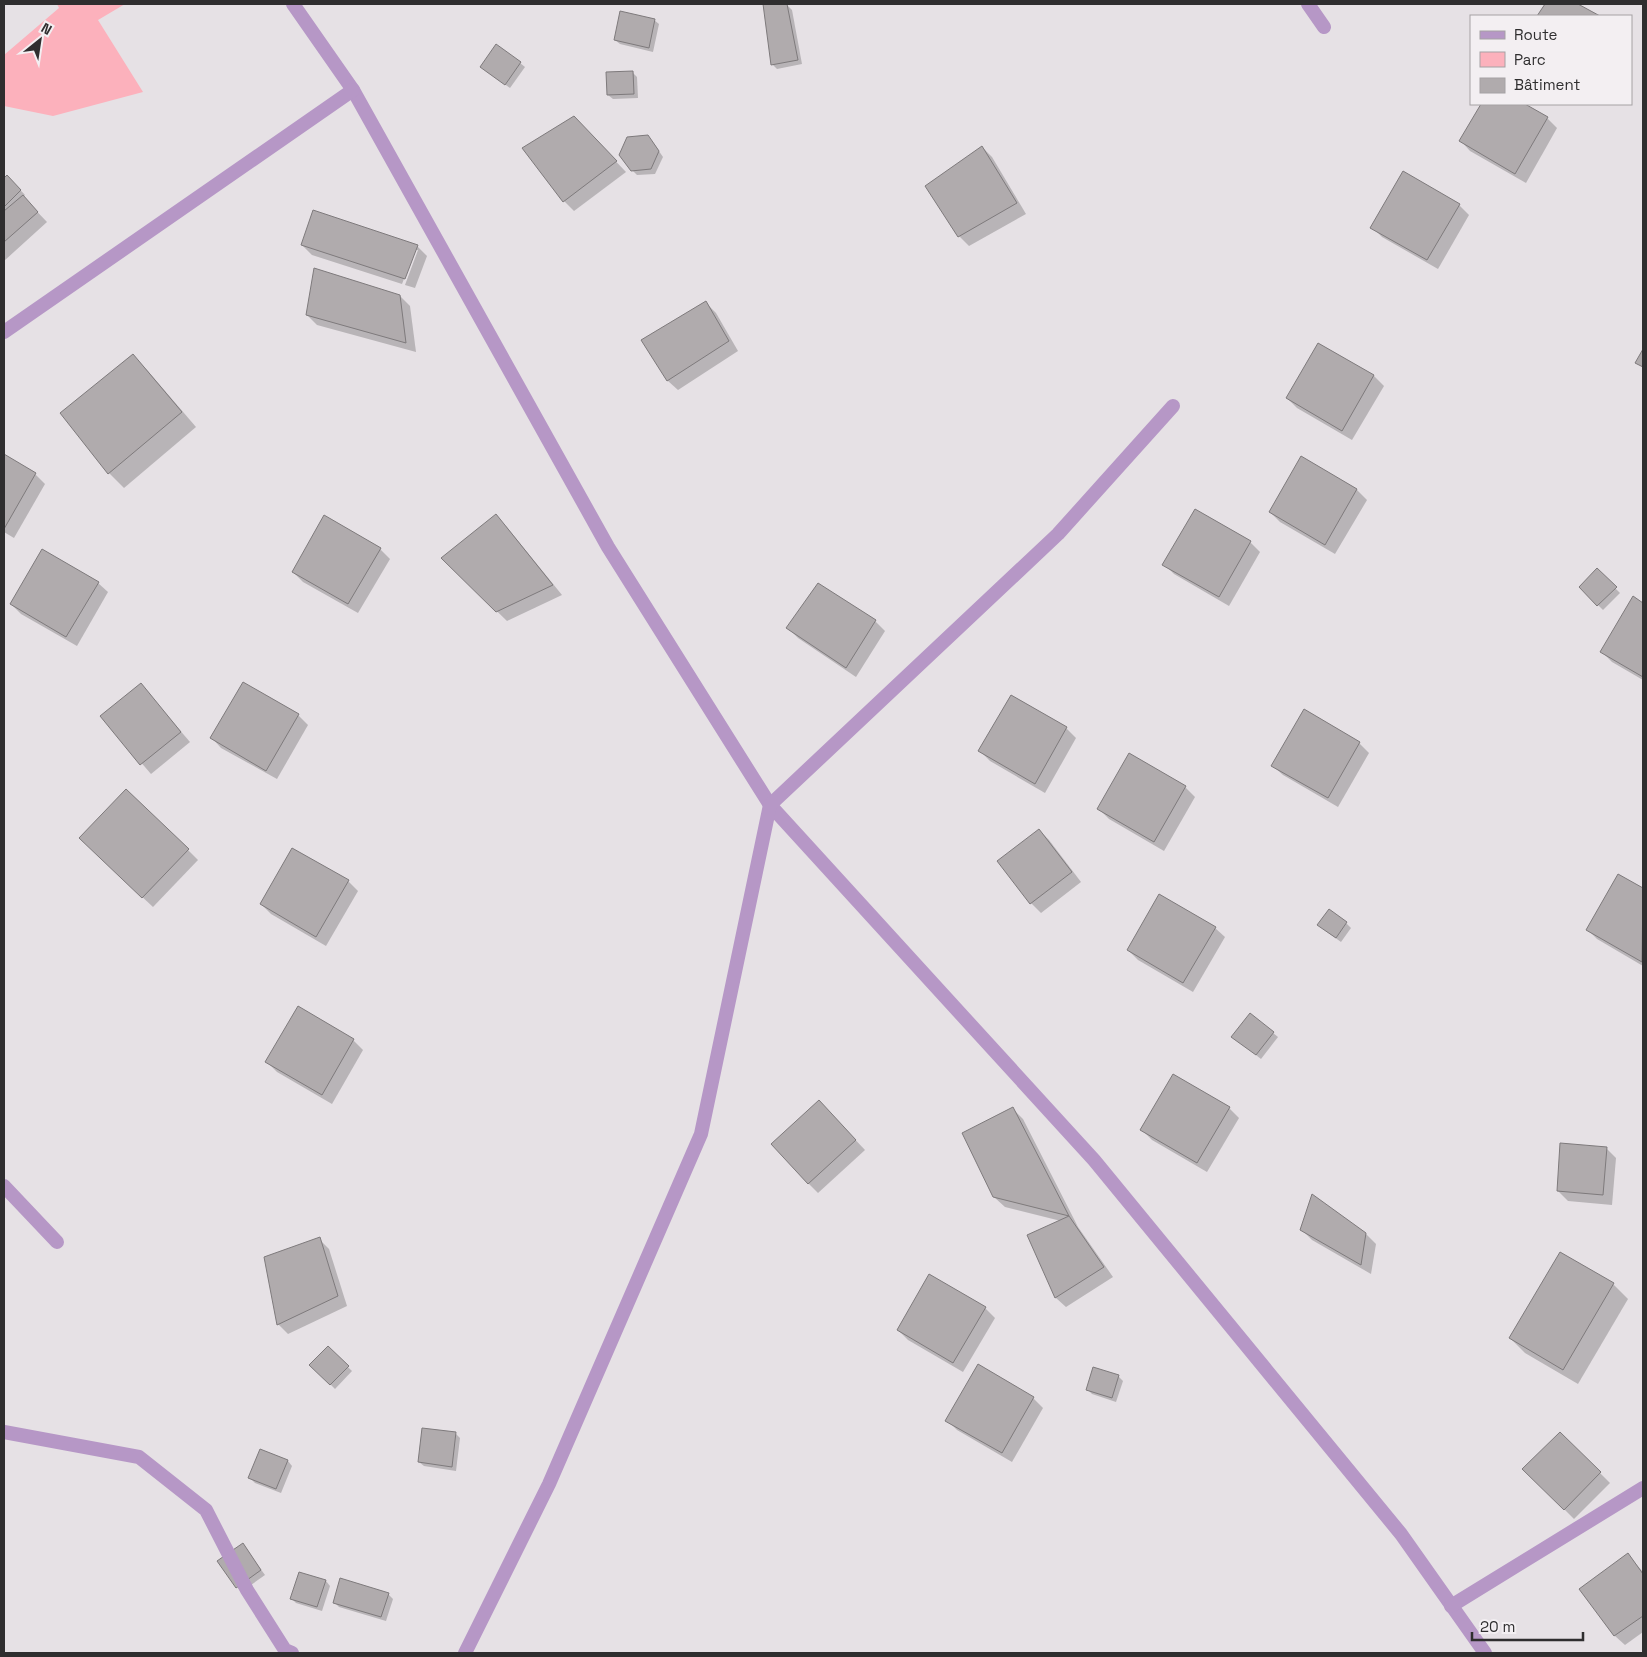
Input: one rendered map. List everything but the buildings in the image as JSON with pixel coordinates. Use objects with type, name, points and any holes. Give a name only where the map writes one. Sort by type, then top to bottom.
[{"type":"street","points":[[294,4],[353,90],[608,547],[770,805],[1094,1160],[1400,1534],[1484,1653]]},
{"type":"street","points":[[1308,4],[1324,28]]},
{"type":"street","points":[[4,332],[353,90]]},
{"type":"street","points":[[465,1653],[550,1484],[702,1134],[770,805],[1058,534],[1173,406]]},
{"type":"street","points":[[4,1186],[57,1242]]},
{"type":"street","points":[[4,1432],[139,1457],[206,1510],[247,1590],[285,1650],[292,1653]]},
{"type":"street","points":[[1451,1606],[1643,1488]]},
{"type":"green space","points":[[57,4],[125,4],[98,20],[143,92],[53,116],[4,106],[4,55],[59,8]]}]
